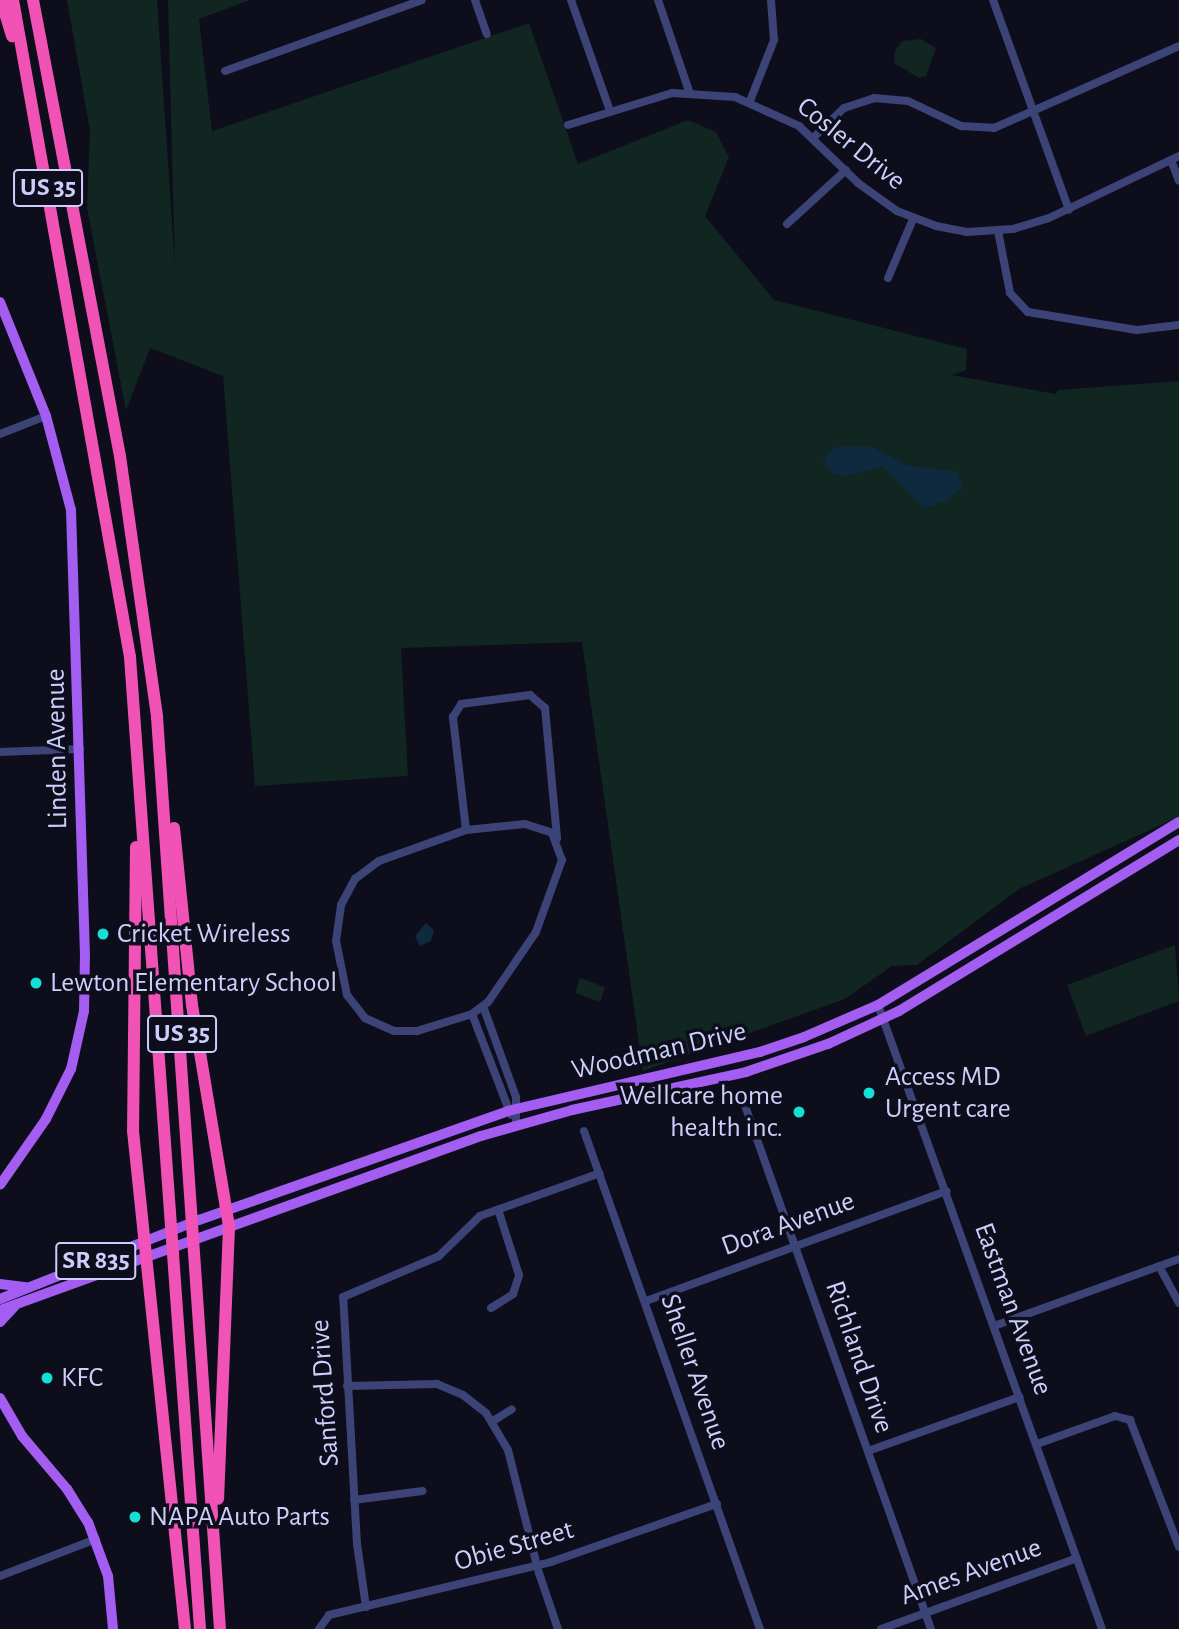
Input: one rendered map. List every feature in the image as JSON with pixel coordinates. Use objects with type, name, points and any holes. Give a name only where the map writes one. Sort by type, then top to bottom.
[{"type":"highway","points":[[1,0],[31,99]]},
{"type":"highway","name":"US 35","points":[[13,0],[83,376],[130,657],[200,1629]]},
{"type":"highway","name":"US 35","points":[[33,0],[120,456],[158,717],[220,1629]]},
{"type":"highway","points":[[158,717],[192,1005],[229,1227],[219,1475],[219,1615]]},
{"type":"highway","points":[[139,791],[132,1056],[142,1243],[185,1629]]},
{"type":"main road","name":"Linden Avenue","points":[[0,302],[46,416],[71,510],[85,954],[82,1029],[55,1103],[0,1185]]},
{"type":"main road","name":"Woodman Drive","points":[[0,1299],[199,1220],[512,1110],[760,1052],[878,1004],[1179,822]]},
{"type":"main road","name":"Woodman Drive","points":[[0,1310],[269,1211],[516,1125],[777,1064],[884,1018],[1179,840]]},
{"type":"main road","points":[[0,1284],[32,1287]]},
{"type":"main road","points":[[0,1322],[18,1304]]},
{"type":"main road","points":[[0,1398],[22,1436],[70,1492],[96,1539],[108,1578],[113,1629]]},
{"type":"street","points":[[225,71],[422,0]]},
{"type":"street","points":[[475,0],[487,34]]},
{"type":"street","points":[[571,0],[610,111]]},
{"type":"street","points":[[658,0],[689,91]]},
{"type":"street","points":[[750,102],[774,40],[771,0]]},
{"type":"street","points":[[993,0],[1069,210]]},
{"type":"street","points":[[813,138],[844,108],[874,98],[908,101],[972,128],[994,128],[1179,46]]},
{"type":"street","name":"Cosler Drive","points":[[568,125],[658,95],[689,91],[750,102],[785,117],[813,138],[883,204],[913,219],[951,230],[998,231],[1069,210],[1175,158]]},
{"type":"street","points":[[1175,158],[1179,181]]},
{"type":"street","points":[[787,224],[846,170]]},
{"type":"street","points":[[888,278],[913,219]]},
{"type":"street","points":[[998,231],[1010,293],[1028,312],[1144,331],[1179,325]]},
{"type":"street","points":[[0,434],[46,416]]},
{"type":"street","points":[[466,830],[453,717],[461,704],[530,695],[545,708],[557,838],[562,860],[544,916],[483,1006],[472,1014],[407,1032],[373,1023],[347,995],[336,941],[341,905],[362,872],[466,830],[534,824],[557,838]]},
{"type":"street","points":[[0,752],[80,749]]},
{"type":"street","name":"Eastman Avenue","points":[[878,1004],[1102,1629]]},
{"type":"street","points":[[483,1006],[516,1125]]},
{"type":"street","points":[[472,1014],[512,1110]]},
{"type":"street","name":"Richland Drive","points":[[743,1100],[931,1629]]},
{"type":"street","name":"Sheller Avenue","points":[[584,1131],[760,1629]]},
{"type":"street","name":"Sanford Drive","points":[[366,1607],[354,1500],[343,1297],[430,1261],[472,1221],[498,1209],[600,1173]]},
{"type":"street","name":"Dora Avenue","points":[[646,1301],[947,1191]]},
{"type":"street","points":[[491,1308],[513,1294],[519,1275],[498,1209]]},
{"type":"street","points":[[994,1326],[1179,1259]]},
{"type":"street","points":[[1159,1266],[1179,1303]]},
{"type":"street","points":[[347,1386],[437,1384],[473,1401],[493,1421],[508,1450],[537,1566],[558,1629]]},
{"type":"street","points":[[868,1451],[1020,1397]]},
{"type":"street","points":[[493,1421],[512,1409]]},
{"type":"street","points":[[1037,1444],[1115,1416],[1130,1420],[1179,1547]]},
{"type":"street","points":[[354,1500],[422,1491]]},
{"type":"street","name":"Obie Street","points":[[320,1625],[366,1607],[537,1566],[717,1504]]},
{"type":"street","points":[[0,1576],[96,1539]]},
{"type":"street","name":"Ames Avenue","points":[[881,1629],[1077,1558]]},
{"type":"green space","points":[[67,0],[157,0],[175,267],[168,0],[250,0],[199,19],[212,131],[529,23],[578,164],[688,120],[716,132],[729,157],[705,216],[774,300],[967,349],[966,370],[952,375],[1055,394],[1058,390],[1179,381],[1179,817],[1019,889],[917,965],[892,966],[845,999],[643,1071],[582,642],[401,648],[408,776],[255,786],[223,376],[150,348],[126,411],[87,208],[90,131]]},
{"type":"green space","points":[[921,39],[936,48],[926,76],[919,78],[894,63],[895,51],[902,41]]},
{"type":"green space","points":[[1175,945],[1179,1001],[1086,1036],[1067,985]]},
{"type":"green space","points":[[580,978],[605,987],[600,1002],[575,993]]},
{"type":"water","points":[[834,447],[871,447],[909,466],[956,471],[963,487],[946,501],[924,508],[883,466],[846,476],[832,473],[823,460]]},
{"type":"water","points":[[426,923],[434,930],[431,941],[420,946],[415,936]]},
{"type":"place","name":"Cricket Wireless","points":[[103,934]]},
{"type":"place","name":"Lewton Elementary School","points":[[36,983]]},
{"type":"place","name":"Access MD Urgent care","points":[[869,1093]]},
{"type":"place","name":"Wellcare home health inc.","points":[[799,1112]]},
{"type":"place","name":"KFC","points":[[47,1378]]},
{"type":"place","name":"NAPA Auto Parts","points":[[135,1517]]}]
